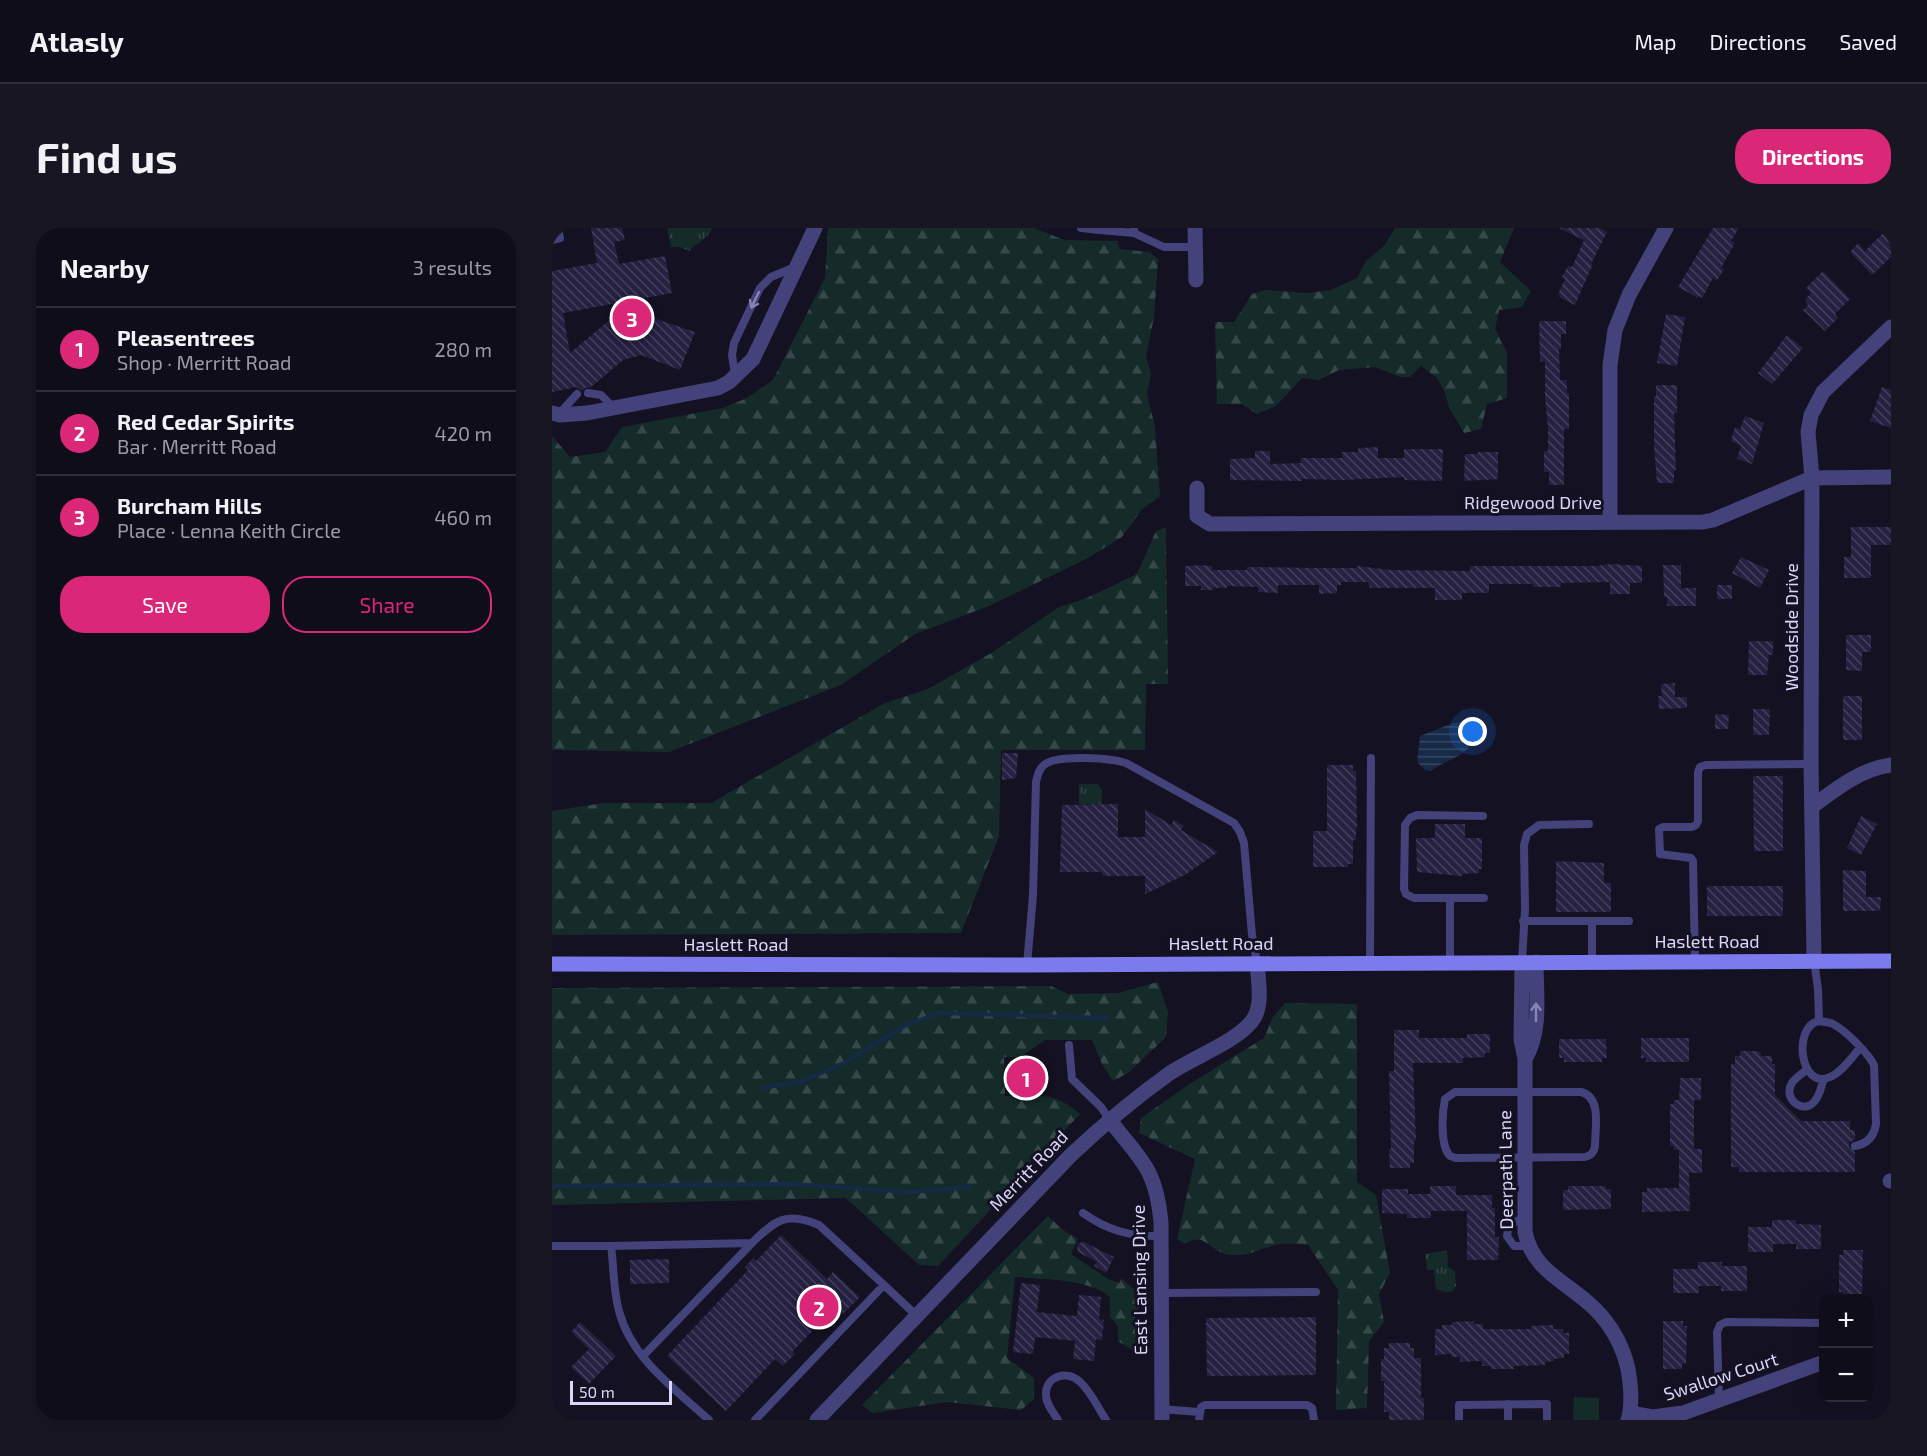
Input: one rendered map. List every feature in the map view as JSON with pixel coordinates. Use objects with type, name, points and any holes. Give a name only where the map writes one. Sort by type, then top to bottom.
[{"type":"main road","name":"Haslett Road","points":[[552,964],[1027,965],[1891,960]]},
{"type":"street","points":[[556,414],[587,414],[718,388],[735,376],[753,359],[816,228]]},
{"type":"street","points":[[1195,228],[1196,280]]},
{"type":"street","points":[[1610,522],[1610,365],[1615,330],[1629,296],[1666,228]]},
{"type":"street","name":"Woodside Drive","points":[[1814,960],[1811,764],[1812,478],[1808,432],[1811,415],[1822,392],[1891,327]]},
{"type":"street","name":"Ridgewood Drive","points":[[1197,488],[1197,516],[1210,524],[1703,522],[1713,520],[1812,478],[1891,477]]},
{"type":"street","points":[[1813,806],[1842,784],[1864,772],[1891,765]]},
{"type":"street","name":"Deerpath Lane","points":[[1529,962],[1536,1035],[1533,1047],[1526,1059],[1525,1217],[1528,1246],[1534,1258],[1546,1270],[1594,1307],[1605,1319],[1625,1358],[1631,1394],[1629,1416]]},
{"type":"street","name":"Merritt Road","points":[[817,1420],[1071,1155],[1109,1119],[1174,1071],[1248,1027],[1256,1016],[1259,1001],[1257,963]]},
{"type":"street","name":"East Lansing Drive","points":[[1109,1119],[1146,1164],[1153,1177],[1159,1206],[1162,1415]]},
{"type":"street","name":"Swallow Court","points":[[1629,1416],[1668,1416],[1719,1401],[1819,1364]]},
{"type":"lane","points":[[552,240],[560,238],[558,228]]},
{"type":"lane","points":[[1082,228],[1134,230],[1164,247],[1195,247]]},
{"type":"lane","points":[[735,376],[732,355],[734,343],[760,288],[771,277],[799,265]]},
{"type":"lane","points":[[588,393],[601,395],[614,408]]},
{"type":"lane","points":[[556,414],[577,394]]},
{"type":"lane","points":[[1370,962],[1371,758]]},
{"type":"lane","points":[[1027,965],[1033,895],[1036,782],[1038,772],[1044,765],[1061,759],[1114,760],[1126,763],[1234,823],[1244,843],[1252,935],[1257,963]]},
{"type":"lane","points":[[1695,961],[1693,861],[1687,856],[1660,854],[1659,829],[1696,825],[1700,767],[1706,765],[1811,764]]},
{"type":"lane","points":[[1483,816],[1417,815],[1410,818],[1405,825],[1406,894],[1414,898],[1484,898]]},
{"type":"lane","points":[[1529,962],[1523,921],[1524,845],[1527,834],[1539,825],[1589,824]]},
{"type":"lane","points":[[1450,898],[1450,962]]},
{"type":"lane","points":[[1523,921],[1629,921]]},
{"type":"lane","points":[[1592,921],[1592,962]]},
{"type":"lane","points":[[1814,960],[1819,1021]]},
{"type":"lane","points":[[1824,1079],[1806,1070],[1804,1063],[1805,1032],[1813,1022],[1819,1021],[1831,1022],[1870,1057],[1874,1065],[1876,1124],[1870,1138],[1855,1146]]},
{"type":"lane","points":[[1069,1046],[1072,1079],[1101,1107],[1109,1119]]},
{"type":"lane","points":[[1806,1070],[1789,1089],[1791,1099],[1798,1105],[1807,1106],[1815,1101],[1824,1079],[1836,1074],[1860,1048]]},
{"type":"lane","points":[[1455,1092],[1588,1094],[1593,1098],[1595,1146],[1590,1156],[1526,1157],[1450,1156],[1444,1146],[1443,1136],[1445,1100],[1455,1092]]},
{"type":"lane","points":[[1083,1213],[1099,1224],[1116,1231],[1142,1236],[1161,1236]]},
{"type":"lane","points":[[643,1356],[752,1243],[779,1220],[793,1217],[807,1219],[819,1225],[918,1317]]},
{"type":"lane","points":[[552,1246],[752,1243]]},
{"type":"lane","points":[[612,1246],[618,1310],[624,1325],[652,1369],[709,1420]]},
{"type":"lane","points":[[755,1420],[884,1285]]},
{"type":"lane","points":[[1160,1293],[1316,1292]]},
{"type":"lane","points":[[1719,1401],[1717,1332],[1720,1325],[1726,1322],[1819,1323]]},
{"type":"lane","points":[[1058,1420],[1047,1402],[1046,1389],[1055,1377],[1066,1375],[1079,1380],[1106,1420]]},
{"type":"lane","points":[[1508,1404],[1508,1420]]},
{"type":"lane","points":[[1459,1420],[1459,1405],[1508,1404],[1547,1404],[1547,1420]]},
{"type":"lane","points":[[1162,1415],[1199,1416],[1201,1407],[1205,1406],[1307,1406],[1312,1407],[1314,1420]]},
{"type":"green space","points":[[667,228],[712,228],[705,238],[689,251],[671,247]]},
{"type":"green space","points":[[828,228],[1034,228],[1064,240],[1118,241],[1119,249],[1149,252],[1158,259],[1154,317],[1146,357],[1151,373],[1147,394],[1155,427],[1160,496],[1142,509],[1122,537],[1086,559],[989,606],[915,634],[841,685],[669,752],[552,750],[552,436],[570,457],[605,452],[622,427],[723,408],[747,398],[773,380],[825,278]]},
{"type":"green space","points":[[1395,228],[1514,228],[1500,262],[1531,291],[1522,307],[1499,310],[1495,329],[1507,353],[1507,398],[1487,404],[1481,429],[1464,433],[1449,407],[1437,378],[1421,366],[1410,377],[1400,377],[1375,367],[1339,370],[1319,380],[1302,378],[1276,406],[1257,414],[1242,404],[1217,404],[1215,322],[1234,322],[1252,294],[1265,290],[1307,293],[1331,290],[1357,278],[1366,261],[1384,246]]},
{"type":"green space","points":[[1166,527],[1168,684],[1146,684],[1145,750],[1001,750],[999,836],[961,933],[552,935],[552,811],[603,803],[711,803],[885,703],[928,689],[993,652],[1059,607],[1087,598],[1137,574],[1156,531]]},
{"type":"green space","points":[[1079,784],[1098,784],[1102,790],[1102,804],[1079,804]]},
{"type":"green space","points":[[1158,982],[1168,1012],[1166,1037],[1128,1073],[1113,1081],[1102,1064],[1092,1040],[1045,1040],[1020,1057],[1004,1057],[1005,1096],[1045,1096],[1061,1101],[1080,1114],[938,1266],[919,1265],[846,1198],[552,1205],[552,988],[1051,986],[1068,994],[1118,993]]},
{"type":"green space","points":[[1285,1003],[1357,1004],[1357,1182],[1376,1195],[1390,1273],[1379,1294],[1384,1322],[1369,1341],[1367,1408],[1336,1410],[1338,1290],[1308,1245],[1283,1244],[1231,1255],[1203,1241],[1192,1240],[1185,1244],[1177,1239],[1195,1159],[1139,1133],[1141,1118],[1191,1083],[1264,1038],[1273,1017]]},
{"type":"green space","points":[[1048,1216],[1063,1230],[1078,1239],[1071,1254],[1108,1279],[1120,1283],[1121,1278],[1138,1293],[1139,1354],[1118,1341],[1118,1326],[1110,1317],[1110,1297],[1089,1286],[1077,1283],[1015,1277],[1007,1358],[1034,1378],[1034,1399],[1021,1410],[948,1402],[872,1413],[862,1405]]},
{"type":"green space","points":[[1447,1250],[1448,1267],[1455,1271],[1456,1286],[1452,1292],[1436,1289],[1434,1270],[1427,1270],[1425,1254]]},
{"type":"green space","points":[[1574,1397],[1599,1398],[1599,1420],[1573,1420]]},
{"type":"water","points":[[1453,723],[1469,724],[1472,734],[1467,749],[1431,771],[1425,770],[1417,762],[1420,736]]},
{"type":"building","points":[[591,228],[622,228],[625,240],[614,242],[619,264],[665,256],[672,293],[563,313],[570,353],[624,308],[695,332],[680,370],[641,355],[623,360],[591,387],[582,391],[576,387],[552,392],[552,271],[597,263]]},
{"type":"building","points":[[1559,228],[1599,228],[1607,232],[1591,264],[1593,264],[1575,305],[1559,297],[1558,294],[1565,279],[1562,277],[1568,266],[1572,267],[1584,240]]},
{"type":"building","points":[[1713,228],[1739,228],[1731,241],[1735,243],[1721,268],[1724,269],[1717,281],[1713,278],[1702,298],[1699,296],[1698,298],[1678,287]]},
{"type":"building","points":[[1883,233],[1891,242],[1891,257],[1872,275],[1850,252],[1858,243],[1865,251]]},
{"type":"building","points":[[1823,271],[1850,299],[1835,314],[1838,318],[1825,331],[1803,310],[1808,305],[1805,300],[1811,293],[1806,288]]},
{"type":"building","points":[[1666,314],[1685,317],[1677,366],[1657,363]]},
{"type":"building","points":[[1539,321],[1566,321],[1566,334],[1561,334],[1561,349],[1559,349],[1560,380],[1567,380],[1567,393],[1569,393],[1569,429],[1564,429],[1564,485],[1549,485],[1549,472],[1544,472],[1544,451],[1548,451],[1548,428],[1545,361],[1540,362]]},
{"type":"building","points":[[1787,335],[1803,348],[1772,384],[1758,373]]},
{"type":"building","points":[[1656,385],[1677,385],[1677,413],[1674,413],[1676,470],[1674,470],[1674,483],[1657,483],[1654,446]]},
{"type":"building","points":[[1882,387],[1891,390],[1891,428],[1870,421]]},
{"type":"building","points":[[1745,416],[1764,423],[1752,464],[1737,459],[1741,446],[1731,441],[1735,427],[1740,429]]},
{"type":"building","points":[[1378,447],[1378,458],[1404,458],[1404,449],[1443,449],[1442,481],[1404,480],[1404,477],[1343,480],[1302,479],[1302,481],[1230,480],[1230,459],[1255,458],[1255,451],[1270,451],[1270,464],[1301,463],[1301,458],[1343,458],[1342,452],[1358,452],[1358,448]]},
{"type":"building","points":[[1478,452],[1498,452],[1498,479],[1464,481],[1465,454],[1478,454]]},
{"type":"building","points":[[1851,527],[1891,527],[1891,545],[1871,545],[1871,578],[1844,578],[1844,557],[1851,557]]},
{"type":"building","points":[[1741,557],[1769,570],[1760,588],[1732,573]]},
{"type":"building","points":[[1612,564],[1642,566],[1642,583],[1630,583],[1630,594],[1610,594],[1610,582],[1561,583],[1561,587],[1533,587],[1533,584],[1489,584],[1489,593],[1462,593],[1462,600],[1435,600],[1435,588],[1370,588],[1368,582],[1341,582],[1341,585],[1337,585],[1337,593],[1319,594],[1319,585],[1278,585],[1278,593],[1258,592],[1258,587],[1227,586],[1227,588],[1201,590],[1201,586],[1185,586],[1185,566],[1201,565],[1212,566],[1212,570],[1247,570],[1247,567],[1357,568],[1357,566],[1391,570],[1470,571],[1470,566]]},
{"type":"building","points":[[1663,565],[1681,565],[1681,588],[1696,588],[1696,606],[1667,606],[1667,597],[1664,597]]},
{"type":"building","points":[[1717,585],[1732,585],[1732,599],[1717,599]]},
{"type":"building","points":[[1846,635],[1871,635],[1871,652],[1862,652],[1862,671],[1846,670]]},
{"type":"building","points":[[1749,641],[1773,641],[1773,655],[1769,655],[1767,675],[1748,675]]},
{"type":"building","points":[[1675,683],[1675,697],[1687,697],[1687,708],[1659,709],[1658,696],[1662,696],[1661,684]]},
{"type":"building","points":[[1843,696],[1862,696],[1862,740],[1843,740]]},
{"type":"building","points":[[1753,709],[1770,709],[1769,735],[1753,735]]},
{"type":"building","points":[[1715,714],[1729,715],[1728,729],[1715,729]]},
{"type":"building","points":[[1002,753],[1018,753],[1016,778],[1002,780]]},
{"type":"building","points":[[1327,765],[1353,765],[1353,771],[1356,771],[1356,840],[1353,840],[1353,864],[1348,864],[1348,867],[1313,867],[1313,831],[1327,831]]},
{"type":"building","points":[[1753,776],[1783,776],[1783,851],[1754,851]]},
{"type":"building","points":[[1118,804],[1118,837],[1145,837],[1145,809],[1171,825],[1174,820],[1184,826],[1181,830],[1218,852],[1185,875],[1145,894],[1145,876],[1107,876],[1102,875],[1102,872],[1060,872],[1062,805]]},
{"type":"building","points":[[1861,816],[1877,824],[1861,855],[1847,848]]},
{"type":"building","points":[[1435,824],[1465,824],[1465,838],[1482,838],[1482,869],[1479,869],[1479,873],[1462,874],[1462,876],[1417,872],[1416,838],[1435,838]]},
{"type":"building","points":[[1556,861],[1604,863],[1604,883],[1611,883],[1611,912],[1556,912]]},
{"type":"building","points":[[1843,870],[1866,871],[1866,897],[1881,897],[1880,911],[1843,911]]},
{"type":"building","points":[[1707,886],[1783,886],[1783,916],[1707,916]]},
{"type":"building","points":[[1394,1030],[1419,1030],[1419,1038],[1467,1038],[1467,1034],[1490,1034],[1490,1053],[1485,1053],[1485,1057],[1463,1058],[1463,1063],[1413,1063],[1416,1141],[1414,1141],[1414,1163],[1410,1163],[1410,1168],[1390,1168],[1389,1071],[1394,1071]]},
{"type":"building","points":[[1641,1038],[1689,1038],[1689,1062],[1646,1062],[1646,1058],[1641,1058]]},
{"type":"building","points":[[1559,1039],[1606,1039],[1607,1058],[1602,1058],[1602,1062],[1564,1062],[1564,1058],[1559,1058]]},
{"type":"building","points":[[1740,1051],[1757,1051],[1761,1053],[1761,1056],[1772,1056],[1772,1064],[1775,1064],[1775,1095],[1801,1121],[1850,1121],[1850,1130],[1855,1130],[1855,1140],[1850,1142],[1849,1147],[1855,1152],[1855,1172],[1739,1172],[1739,1167],[1731,1167],[1731,1064],[1735,1064],[1735,1056],[1740,1056]]},
{"type":"building","points":[[1010,1062],[1039,1063],[1039,1066],[1043,1066],[1043,1091],[1009,1090]]},
{"type":"building","points":[[1680,1078],[1701,1078],[1701,1100],[1694,1100],[1694,1149],[1702,1149],[1702,1173],[1689,1173],[1690,1211],[1642,1212],[1642,1192],[1647,1192],[1647,1188],[1679,1188],[1679,1150],[1674,1150],[1674,1146],[1670,1146],[1670,1104],[1674,1104],[1674,1100],[1679,1100]]},
{"type":"building","points":[[1430,1186],[1456,1186],[1456,1195],[1492,1195],[1492,1208],[1495,1208],[1495,1237],[1499,1237],[1498,1260],[1467,1260],[1467,1211],[1431,1211],[1431,1218],[1407,1218],[1407,1214],[1382,1213],[1382,1189],[1408,1189],[1408,1194],[1430,1194]]},
{"type":"building","points":[[1568,1186],[1606,1186],[1606,1189],[1611,1189],[1611,1209],[1563,1210],[1563,1190],[1568,1190]]},
{"type":"building","points":[[1772,1220],[1796,1220],[1796,1224],[1821,1225],[1821,1249],[1796,1249],[1796,1244],[1773,1244],[1773,1252],[1748,1252],[1748,1227],[1772,1227]]},
{"type":"building","points":[[781,1235],[827,1279],[833,1272],[860,1297],[829,1328],[822,1321],[792,1352],[795,1354],[783,1366],[775,1359],[726,1411],[667,1356],[748,1270],[745,1267],[753,1258],[756,1261]]},
{"type":"building","points":[[1084,1242],[1114,1257],[1106,1273],[1094,1266],[1097,1262],[1078,1252],[1079,1243]]},
{"type":"building","points":[[1843,1250],[1863,1250],[1862,1294],[1839,1292],[1839,1255],[1843,1255]]},
{"type":"building","points":[[669,1259],[669,1283],[630,1284],[630,1260]]},
{"type":"building","points":[[1698,1262],[1722,1262],[1722,1266],[1747,1266],[1747,1291],[1721,1291],[1721,1286],[1699,1286],[1699,1293],[1673,1293],[1673,1269],[1698,1269]]},
{"type":"building","points":[[1021,1283],[1040,1285],[1037,1312],[1077,1316],[1079,1295],[1101,1297],[1099,1319],[1104,1320],[1102,1340],[1096,1339],[1094,1361],[1073,1359],[1075,1341],[1035,1337],[1033,1354],[1013,1352]]},
{"type":"building","points":[[1316,1317],[1316,1375],[1207,1376],[1206,1318]]},
{"type":"building","points":[[1474,1321],[1474,1324],[1483,1324],[1483,1329],[1531,1329],[1531,1326],[1553,1325],[1553,1329],[1563,1329],[1563,1333],[1569,1333],[1569,1354],[1564,1354],[1564,1358],[1545,1362],[1545,1365],[1514,1366],[1514,1369],[1491,1369],[1491,1366],[1482,1366],[1482,1361],[1460,1362],[1460,1357],[1451,1357],[1451,1354],[1435,1355],[1435,1329],[1442,1329],[1442,1325],[1452,1325],[1452,1322]]},
{"type":"building","points":[[1663,1321],[1683,1321],[1683,1326],[1687,1326],[1686,1364],[1682,1364],[1682,1369],[1663,1369]]},
{"type":"building","points":[[580,1322],[616,1356],[589,1384],[571,1367],[589,1349],[571,1332]]},
{"type":"building","points":[[1389,1343],[1410,1343],[1410,1348],[1414,1348],[1414,1358],[1421,1358],[1421,1398],[1424,1398],[1424,1420],[1389,1420],[1389,1412],[1384,1412],[1381,1359],[1384,1359],[1384,1348],[1389,1348]]},
{"type":"waterway","points":[[762,1088],[803,1081],[844,1063],[906,1025],[939,1013],[1108,1018]]},
{"type":"waterway","points":[[552,1186],[791,1184],[911,1192],[970,1187]]},
{"type":"place","name":"Burcham Hills","points":[[632,318]]},
{"type":"place","name":"Pleasentrees","points":[[1026,1078]]},
{"type":"place","name":"Red Cedar Spirits","points":[[819,1307]]}]
